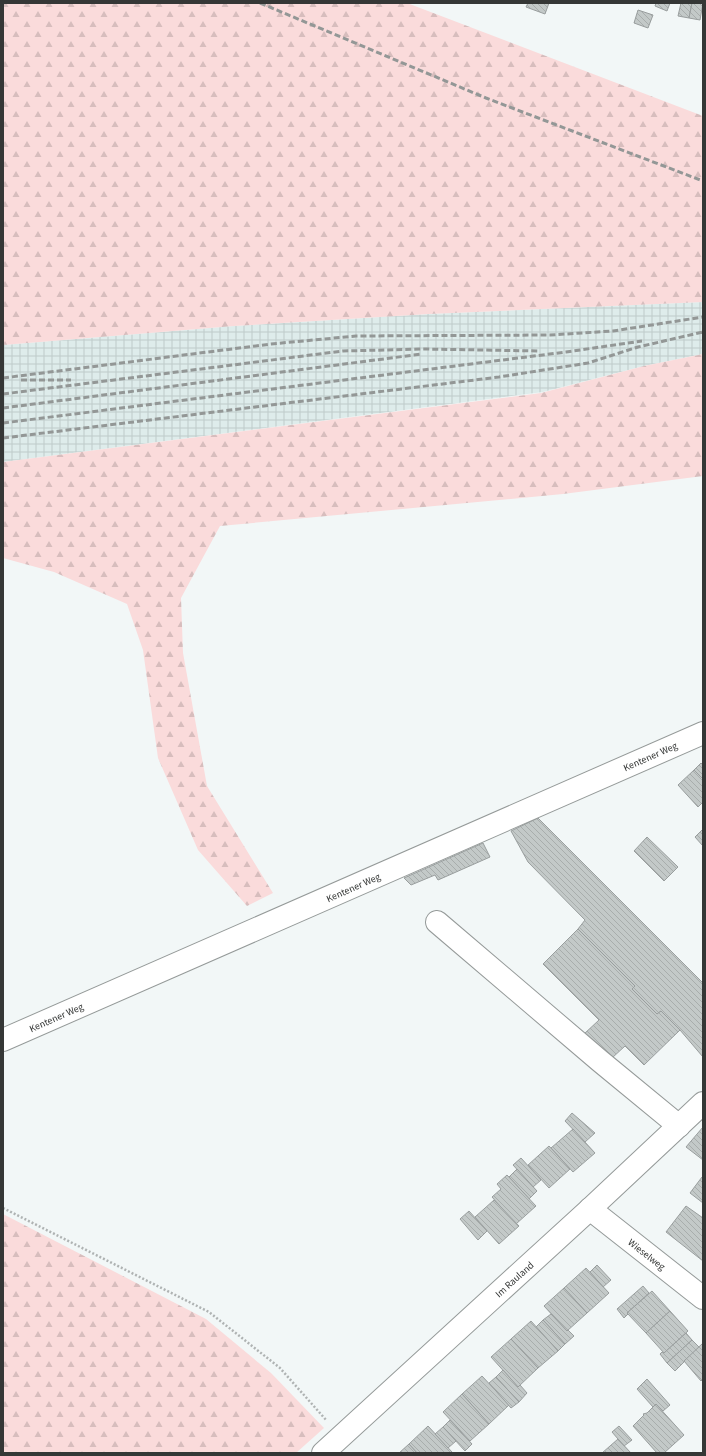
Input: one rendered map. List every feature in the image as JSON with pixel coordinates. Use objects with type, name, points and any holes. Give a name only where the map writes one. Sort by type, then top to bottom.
[{"type":"street","name":"Kentener Weg","points":[[3,1040],[703,733]]},
{"type":"street","points":[[437,922],[600,1061],[679,1126]]},
{"type":"street","name":"Im Rauland","points":[[322,1453],[590,1209],[703,1103]]},
{"type":"street","name":"Wieselweg","points":[[590,1209],[703,1298]]},
{"type":"path","points":[[3,1208],[209,1312],[280,1368],[341,1436]]},
{"type":"shaded area","points":[[703,302],[703,354],[644,366],[543,392],[3,462],[3,345],[234,326],[429,314]]},
{"type":"green space","points":[[3,3],[407,3],[703,116],[703,302],[429,314],[234,326],[3,345]]},
{"type":"green space","points":[[703,354],[703,476],[563,494],[220,526],[181,598],[183,653],[207,786],[273,893],[247,906],[198,850],[158,758],[143,650],[127,604],[54,572],[3,558],[3,462],[541,393],[644,366]]},
{"type":"green space","points":[[3,1214],[206,1319],[271,1373],[324,1428],[296,1453],[3,1453]]},
{"type":"building","points":[[528,3],[549,3],[545,14],[526,7]]},
{"type":"building","points":[[656,3],[670,3],[667,11],[655,6]]},
{"type":"building","points":[[681,3],[692,3],[689,18],[678,16]]},
{"type":"building","points":[[692,3],[703,3],[700,20],[689,18]]},
{"type":"building","points":[[638,10],[653,15],[648,28],[634,23]]},
{"type":"building","points":[[701,763],[703,765],[703,779],[694,770]]},
{"type":"building","points":[[694,770],[703,779],[703,802],[698,807],[678,785]]},
{"type":"building","points":[[538,818],[703,983],[703,1057],[680,1030],[661,1011],[657,1014],[632,989],[635,986],[578,929],[585,920],[528,862],[511,831]]},
{"type":"building","points":[[703,829],[703,846],[695,837]]},
{"type":"building","points":[[647,837],[678,867],[664,881],[634,851]]},
{"type":"building","points":[[483,843],[490,857],[438,880],[435,875],[411,885],[404,878]]},
{"type":"building","points":[[578,929],[635,986],[632,989],[657,1014],[661,1011],[680,1030],[644,1065],[625,1046],[612,1058],[584,1034],[599,1020],[543,964]]},
{"type":"building","points":[[572,1113],[595,1133],[585,1142],[565,1121]]},
{"type":"building","points":[[703,1127],[703,1160],[686,1147]]},
{"type":"building","points":[[573,1129],[595,1153],[573,1172],[551,1148]]},
{"type":"building","points":[[549,1146],[570,1169],[549,1188],[528,1165]]},
{"type":"building","points":[[521,1158],[541,1180],[533,1187],[513,1165]]},
{"type":"building","points":[[517,1169],[537,1191],[529,1199],[509,1177]]},
{"type":"building","points":[[507,1175],[536,1206],[516,1224],[492,1197],[501,1189],[497,1184]]},
{"type":"building","points":[[703,1177],[703,1203],[690,1193]]},
{"type":"building","points":[[494,1200],[519,1226],[499,1244],[475,1217]]},
{"type":"building","points":[[686,1206],[703,1218],[703,1261],[666,1232]]},
{"type":"building","points":[[469,1211],[487,1231],[478,1240],[460,1219]]},
{"type":"building","points":[[597,1265],[611,1280],[603,1287],[590,1272]]},
{"type":"building","points":[[586,1268],[609,1293],[587,1313],[564,1288]]},
{"type":"building","points":[[643,1286],[649,1293],[627,1313],[628,1314],[624,1318],[617,1309]]},
{"type":"building","points":[[564,1288],[587,1313],[567,1331],[544,1306]]},
{"type":"building","points":[[652,1291],[670,1311],[646,1333],[627,1313]]},
{"type":"building","points":[[670,1311],[688,1331],[664,1353],[646,1333]]},
{"type":"building","points":[[551,1314],[567,1331],[568,1330],[574,1336],[565,1344],[543,1320]]},
{"type":"building","points":[[543,1320],[565,1344],[558,1351],[536,1327]]},
{"type":"building","points":[[531,1321],[558,1351],[538,1368],[511,1339]]},
{"type":"building","points":[[686,1333],[692,1340],[667,1363],[660,1354],[662,1352],[664,1353]]},
{"type":"building","points":[[511,1339],[538,1368],[518,1387],[491,1357]]},
{"type":"building","points":[[692,1340],[699,1347],[675,1371],[667,1363]]},
{"type":"building","points":[[703,1343],[703,1379],[701,1381],[684,1361]]},
{"type":"building","points":[[503,1370],[518,1387],[520,1385],[527,1393],[519,1402],[496,1377]]},
{"type":"building","points":[[482,1376],[509,1405],[489,1424],[462,1394]]},
{"type":"building","points":[[496,1377],[519,1402],[511,1408],[489,1383]]},
{"type":"building","points":[[647,1379],[670,1405],[663,1411],[656,1404],[653,1407],[637,1389]]},
{"type":"building","points":[[462,1394],[489,1424],[470,1441],[443,1412]]},
{"type":"building","points":[[656,1404],[684,1435],[664,1453],[657,1453],[633,1426],[644,1415],[643,1414],[647,1413]]},
{"type":"building","points":[[450,1420],[472,1444],[465,1451],[443,1427]]},
{"type":"building","points":[[428,1426],[452,1452],[451,1453],[417,1453],[409,1444]]},
{"type":"building","points":[[619,1426],[632,1440],[624,1446],[612,1432]]},
{"type":"building","points":[[443,1427],[456,1441],[448,1448],[435,1434]]},
{"type":"building","points":[[618,1439],[631,1453],[602,1453]]},
{"type":"building","points":[[409,1444],[417,1453],[399,1453]]},
{"type":"railway","points":[[260,3],[486,98],[703,181]]},
{"type":"railway","points":[[3,378],[271,344],[356,336],[550,335],[613,331],[703,317]]},
{"type":"railway","points":[[3,438],[499,377],[588,363],[638,347],[703,332]]},
{"type":"railway","points":[[3,423],[566,352],[642,341]]},
{"type":"railway","points":[[3,394],[343,351],[424,349],[540,351]]},
{"type":"railway","points":[[3,408],[422,354]]},
{"type":"railway","points":[[21,380],[71,380]]}]
